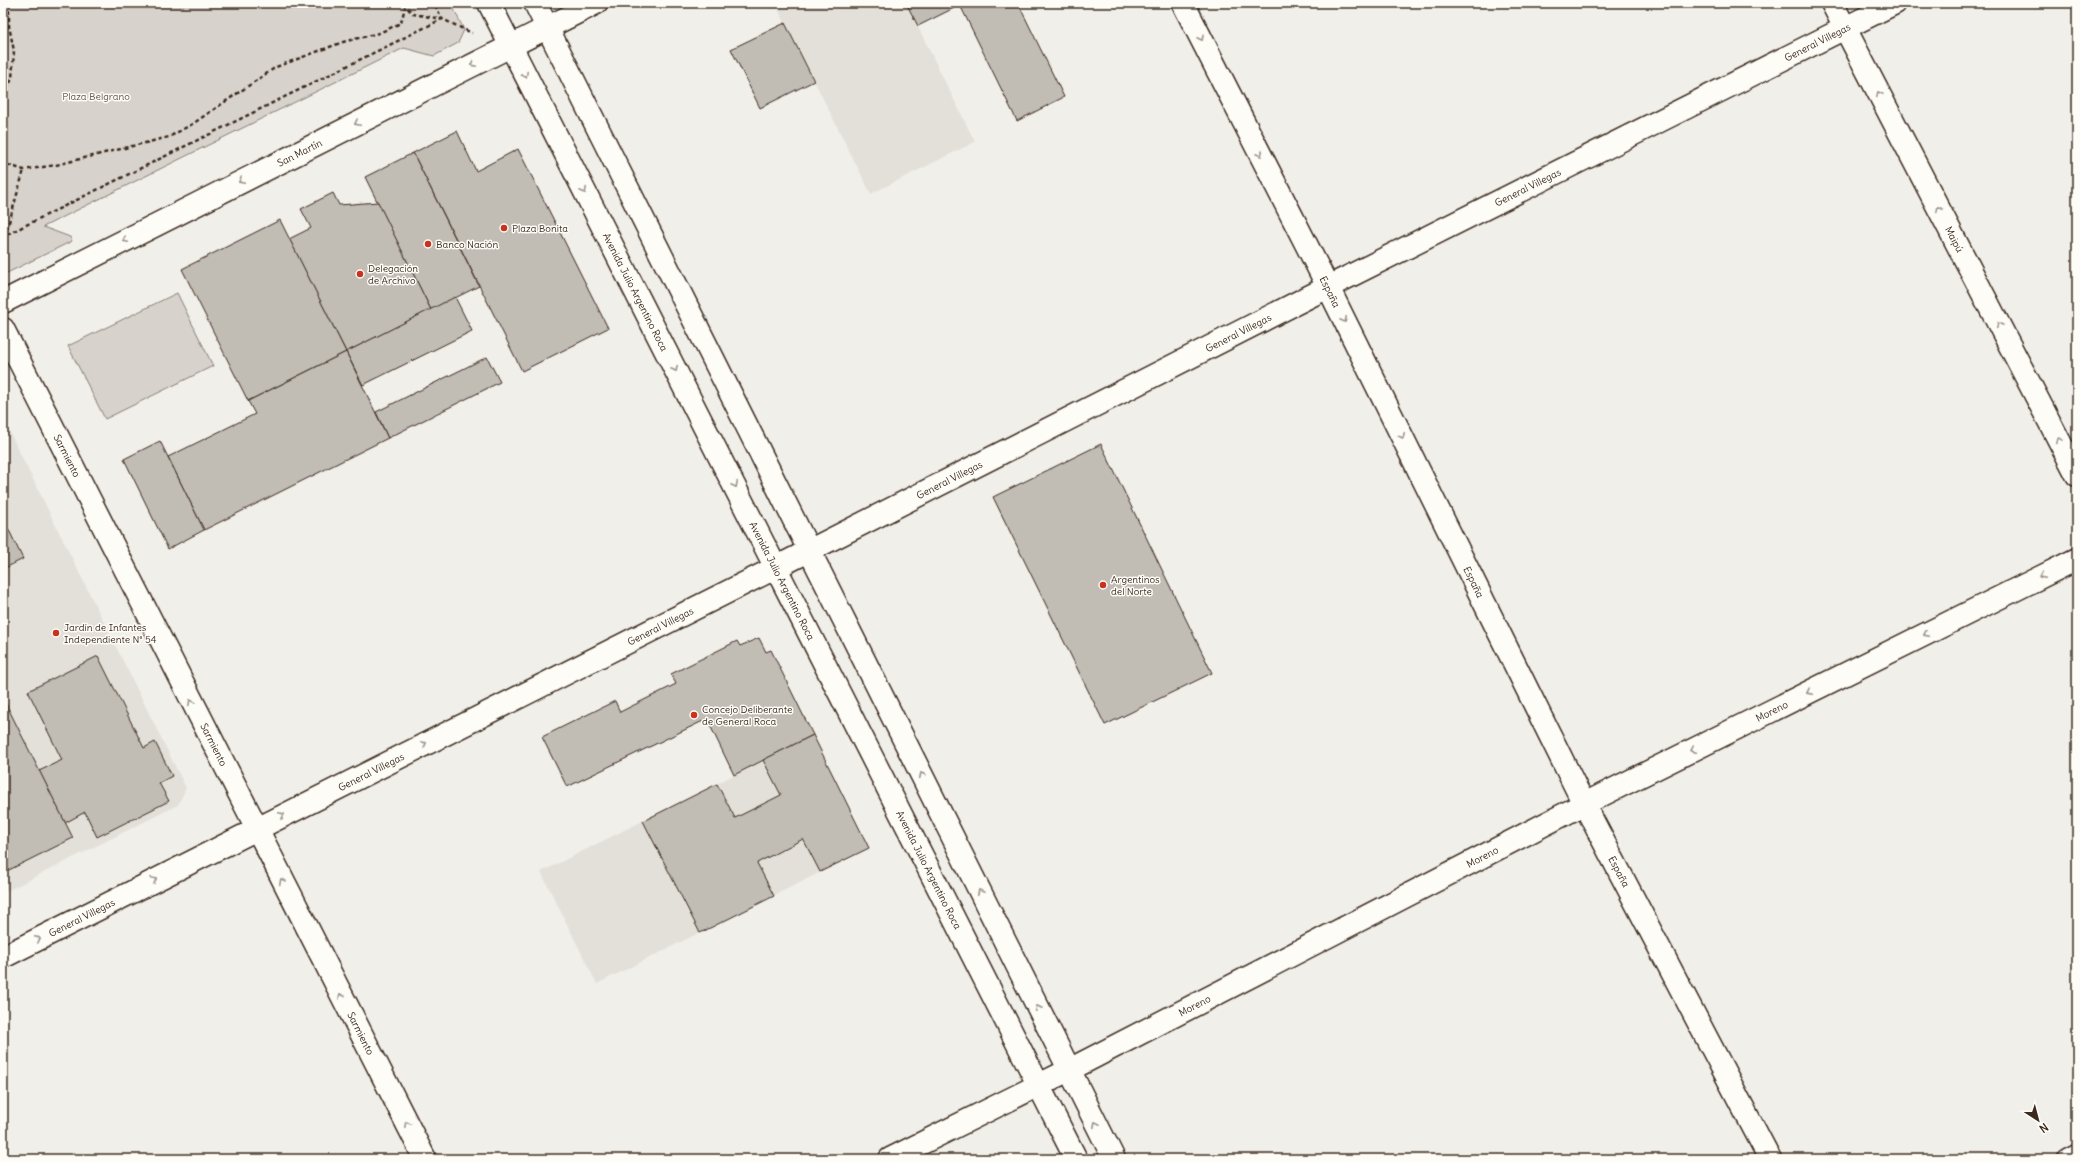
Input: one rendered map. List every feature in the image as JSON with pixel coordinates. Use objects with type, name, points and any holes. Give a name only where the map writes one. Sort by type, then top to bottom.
[{"type":"street","name":"Avenida Julio Argentino Roca","points":[[489,3],[1076,1159]]},
{"type":"street","points":[[535,3],[1114,1159]]},
{"type":"street","name":"San Martín","points":[[3,302],[596,3]]},
{"type":"street","name":"España","points":[[1183,3],[1328,287],[1584,804],[1770,1159]]},
{"type":"street","name":"Maipú","points":[[1832,3],[2077,475]]},
{"type":"street","name":"General Villegas","points":[[3,956],[810,550],[1328,287],[1895,3]]},
{"type":"street","name":"Sarmiento","points":[[3,329],[255,829],[425,1159]]},
{"type":"street","name":"Moreno","points":[[890,1159],[1069,1070],[1584,804],[2077,559]]},
{"type":"street","points":[[2069,1159],[2077,1155]]},
{"type":"path","points":[[3,95],[12,79],[14,51],[9,26],[9,3]]},
{"type":"path","points":[[3,160],[8,165],[24,170],[56,165],[169,137],[194,123],[276,67],[343,42],[378,33],[401,23],[405,7],[404,3]]},
{"type":"path","points":[[434,3],[442,19]]},
{"type":"path","points":[[405,7],[413,14],[442,19],[464,30],[510,46]]},
{"type":"path","points":[[6,235],[442,19]]},
{"type":"path","points":[[3,242],[24,170]]},
{"type":"path","points":[[3,230],[6,235]]},
{"type":"shaded area","points":[[775,3],[906,3],[975,142],[871,194]]},
{"type":"shaded area","name":"Jardín de Infantes Independiente N° 54","points":[[3,419],[186,788],[178,805],[3,893]]},
{"type":"shaded area","points":[[813,735],[869,848],[597,984],[541,872]]},
{"type":"green space","name":"Plaza Belgrano","points":[[3,3],[451,3],[464,30],[458,43],[434,56],[404,48],[43,227],[70,237],[72,241],[7,273],[3,271]]},
{"type":"green space","points":[[177,293],[213,366],[105,419],[68,346]]},
{"type":"building","points":[[906,3],[959,3],[960,5],[918,26]]},
{"type":"building","points":[[959,3],[1018,3],[1064,97],[1017,121]]},
{"type":"building","points":[[785,23],[814,81],[760,108],[731,49]]},
{"type":"building","name":"Plaza Bonita","points":[[457,131],[476,171],[518,149],[608,328],[522,371],[413,153]]},
{"type":"building","name":"Banco Nación","points":[[413,153],[479,286],[431,310],[365,177]]},
{"type":"building","name":"Delegación de Archivo","points":[[333,193],[339,205],[378,202],[431,310],[346,352],[289,239],[311,228],[301,209]]},
{"type":"building","points":[[280,220],[346,352],[248,401],[182,269]]},
{"type":"building","points":[[455,297],[472,331],[363,385],[346,352]]},
{"type":"building","points":[[346,352],[388,438],[204,530],[168,457],[255,414],[248,401]]},
{"type":"building","points":[[487,357],[500,382],[388,438],[376,412]]},
{"type":"building","points":[[160,441],[204,530],[168,549],[124,459]]},
{"type":"building","name":"Argentinos del Norte","points":[[1101,444],[1212,673],[1105,725],[993,497]]},
{"type":"building","points":[[3,518],[23,559],[3,569]]},
{"type":"building","name":"Concejo Deliberante de General Roca","points":[[759,638],[766,652],[771,650],[813,735],[734,775],[707,719],[567,787],[542,737],[615,701],[620,712],[676,684],[671,674],[737,641],[740,646]]},
{"type":"building","points":[[98,656],[144,748],[155,742],[172,776],[159,783],[169,801],[97,837],[85,812],[65,823],[39,771],[62,760],[28,691]]},
{"type":"building","points":[[5,702],[73,838],[3,873],[3,703]]},
{"type":"building","points":[[813,735],[869,848],[820,872],[803,839],[757,863],[774,896],[700,933],[643,821],[717,784],[735,818],[781,795],[763,760]]},
{"type":"place","name":"Plaza Bonita","points":[[504,228]]},
{"type":"place","name":"Banco Nación","points":[[428,244]]},
{"type":"place","name":"Delegación de Archivo","points":[[360,274]]},
{"type":"place","name":"Argentinos del Norte","points":[[1103,585]]},
{"type":"place","name":"Jardín de Infantes Independiente N° 54","points":[[56,633]]},
{"type":"place","name":"Concejo Deliberante de General Roca","points":[[694,715]]}]
